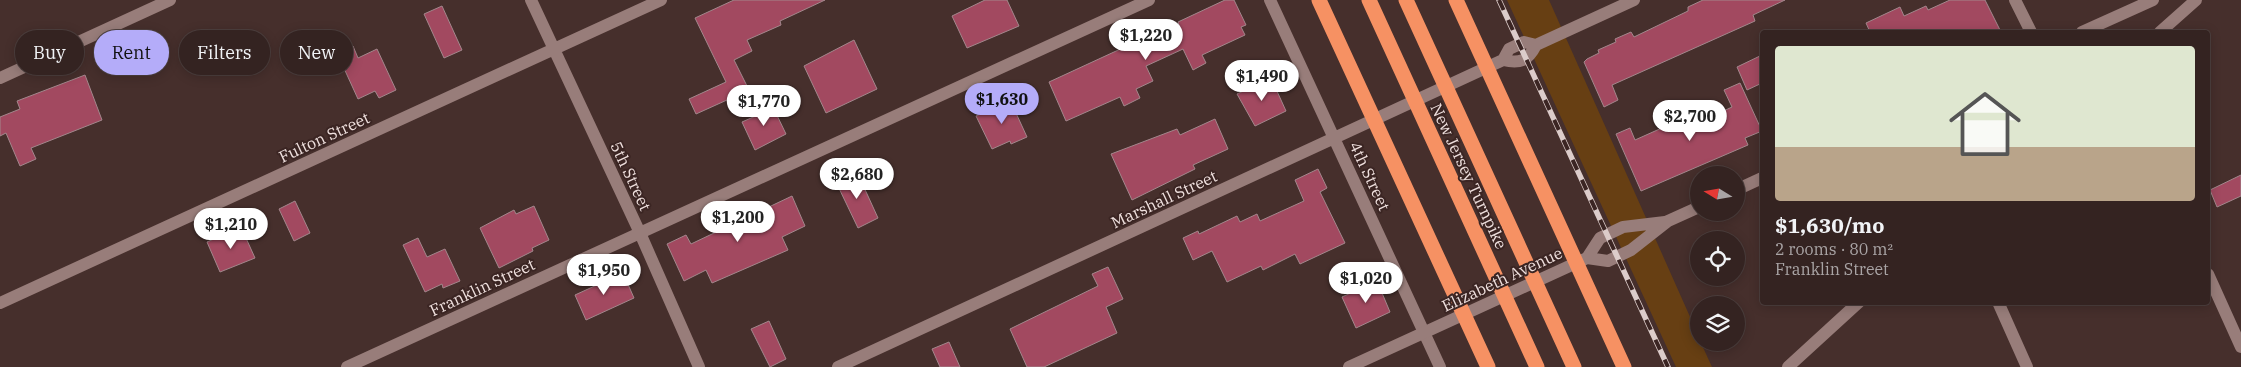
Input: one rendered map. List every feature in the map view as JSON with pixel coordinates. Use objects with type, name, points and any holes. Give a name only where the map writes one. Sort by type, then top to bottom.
[{"type":"highway","points":[[1319,0],[1488,367]]},
{"type":"highway","name":"New Jersey Turnpike","points":[[1369,0],[1537,367]]},
{"type":"highway","name":"New Jersey Turnpike","points":[[1406,0],[1574,367]]},
{"type":"highway","points":[[1456,0],[1624,367]]},
{"type":"street","points":[[0,78],[170,0]]},
{"type":"street","name":"5th Street","points":[[531,0],[640,233],[699,367]]},
{"type":"street","name":"Fulton Street","points":[[0,303],[661,0]]},
{"type":"street","name":"Franklin Street","points":[[347,367],[1149,0]]},
{"type":"street","name":"4th Street","points":[[1270,0],[1440,367]]},
{"type":"street","name":"Marshall Street","points":[[838,367],[1503,60],[1509,49],[1524,42],[1536,45],[1634,0]]},
{"type":"street","points":[[2015,0],[2030,30]]},
{"type":"street","points":[[2095,30],[2153,0]]},
{"type":"street","points":[[2162,30],[2196,0]]},
{"type":"street","points":[[1745,186],[1760,179]]},
{"type":"street","name":"Elizabeth Avenue","points":[[1349,367],[1587,258],[1608,260],[1631,250],[1668,221],[1690,211]]},
{"type":"street","name":"Elizabeth Avenue","points":[[1587,258],[1600,238],[1623,227],[1668,221]]},
{"type":"street","points":[[2210,278],[2241,347]]},
{"type":"street","points":[[1793,365],[1856,305]]},
{"type":"street","points":[[1999,305],[2027,367]]},
{"type":"shaded area","points":[[1507,0],[1549,0],[1690,317],[1690,351],[1705,351],[1712,367],[1676,367]]},
{"type":"building","points":[[734,0],[825,0],[780,21],[781,25],[747,40],[752,51],[734,60],[749,90],[696,114],[689,99],[726,82],[695,18]]},
{"type":"building","points":[[985,0],[1007,0],[1019,26],[967,48],[952,16]]},
{"type":"building","points":[[1225,0],[1234,0],[1246,25],[1241,27],[1245,35],[1202,55],[1206,63],[1193,70],[1183,49],[1146,66],[1153,81],[1136,89],[1140,98],[1124,106],[1120,97],[1066,121],[1049,82],[1153,34],[1157,42],[1181,31],[1178,22]]},
{"type":"building","points":[[1703,0],[1785,0],[1753,15],[1755,21],[1612,85],[1618,100],[1604,107],[1584,62],[1599,53],[1598,50],[1616,42],[1615,39],[1631,32],[1634,37],[1688,11],[1688,7]]},
{"type":"building","points":[[1950,0],[1985,0],[2000,30],[1869,30],[1866,23],[1900,7],[1904,16],[1926,6],[1928,10]]},
{"type":"building","points":[[442,6],[462,50],[444,58],[424,14]]},
{"type":"building","points":[[854,40],[877,89],[826,113],[804,66]]},
{"type":"building","points":[[353,46],[358,58],[377,49],[396,90],[379,98],[375,91],[358,99],[347,75],[353,75]]},
{"type":"building","points":[[1760,56],[1760,84],[1747,90],[1737,67]]},
{"type":"building","points":[[85,75],[102,120],[31,148],[36,159],[20,166],[6,133],[0,136],[0,117],[20,109],[17,101]]},
{"type":"building","points":[[1271,78],[1286,111],[1255,126],[1237,94]]},
{"type":"building","points":[[1740,83],[1760,127],[1760,132],[1745,138],[1748,145],[1699,166],[1690,166],[1690,170],[1641,191],[1616,134],[1630,128],[1635,140],[1673,123],[1675,126],[1691,119],[1694,125],[1732,107],[1724,90]]},
{"type":"building","points":[[1010,100],[1027,137],[1011,144],[1010,141],[992,149],[976,116]]},
{"type":"building","points":[[771,103],[786,134],[755,150],[742,122],[760,114],[758,109]]},
{"type":"building","points":[[1215,119],[1228,149],[1193,165],[1195,169],[1132,200],[1111,154],[1177,129],[1180,135]]},
{"type":"building","points":[[1318,169],[1327,188],[1320,192],[1345,243],[1300,264],[1295,254],[1263,270],[1261,266],[1227,282],[1212,251],[1193,260],[1183,238],[1198,231],[1199,234],[1237,216],[1240,222],[1257,214],[1260,221],[1304,201],[1295,180]]},
{"type":"building","points":[[857,172],[878,218],[858,228],[836,182]]},
{"type":"building","points":[[2241,175],[2241,196],[2217,207],[2210,190]]},
{"type":"building","points":[[792,196],[805,226],[782,237],[788,250],[712,283],[706,270],[684,281],[667,244],[686,235],[691,244]]},
{"type":"building","points":[[295,201],[310,233],[294,241],[279,209]]},
{"type":"building","points":[[534,206],[549,240],[532,248],[533,251],[499,268],[480,228],[514,210],[516,214]]},
{"type":"building","points":[[241,227],[255,258],[220,272],[207,242]]},
{"type":"building","points":[[418,238],[427,257],[445,249],[460,281],[443,288],[442,284],[425,292],[403,245]]},
{"type":"building","points":[[1108,267],[1123,299],[1106,307],[1117,333],[1044,367],[1027,367],[1010,329],[1098,286],[1092,274]]},
{"type":"building","points":[[623,273],[634,298],[586,320],[575,295]]},
{"type":"building","points":[[1377,281],[1390,312],[1356,328],[1342,297]]},
{"type":"building","points":[[769,321],[786,359],[770,367],[751,329]]},
{"type":"building","points":[[949,342],[960,367],[940,367],[932,349]]},
{"type":"railway","points":[[1499,0],[1668,367]]}]
